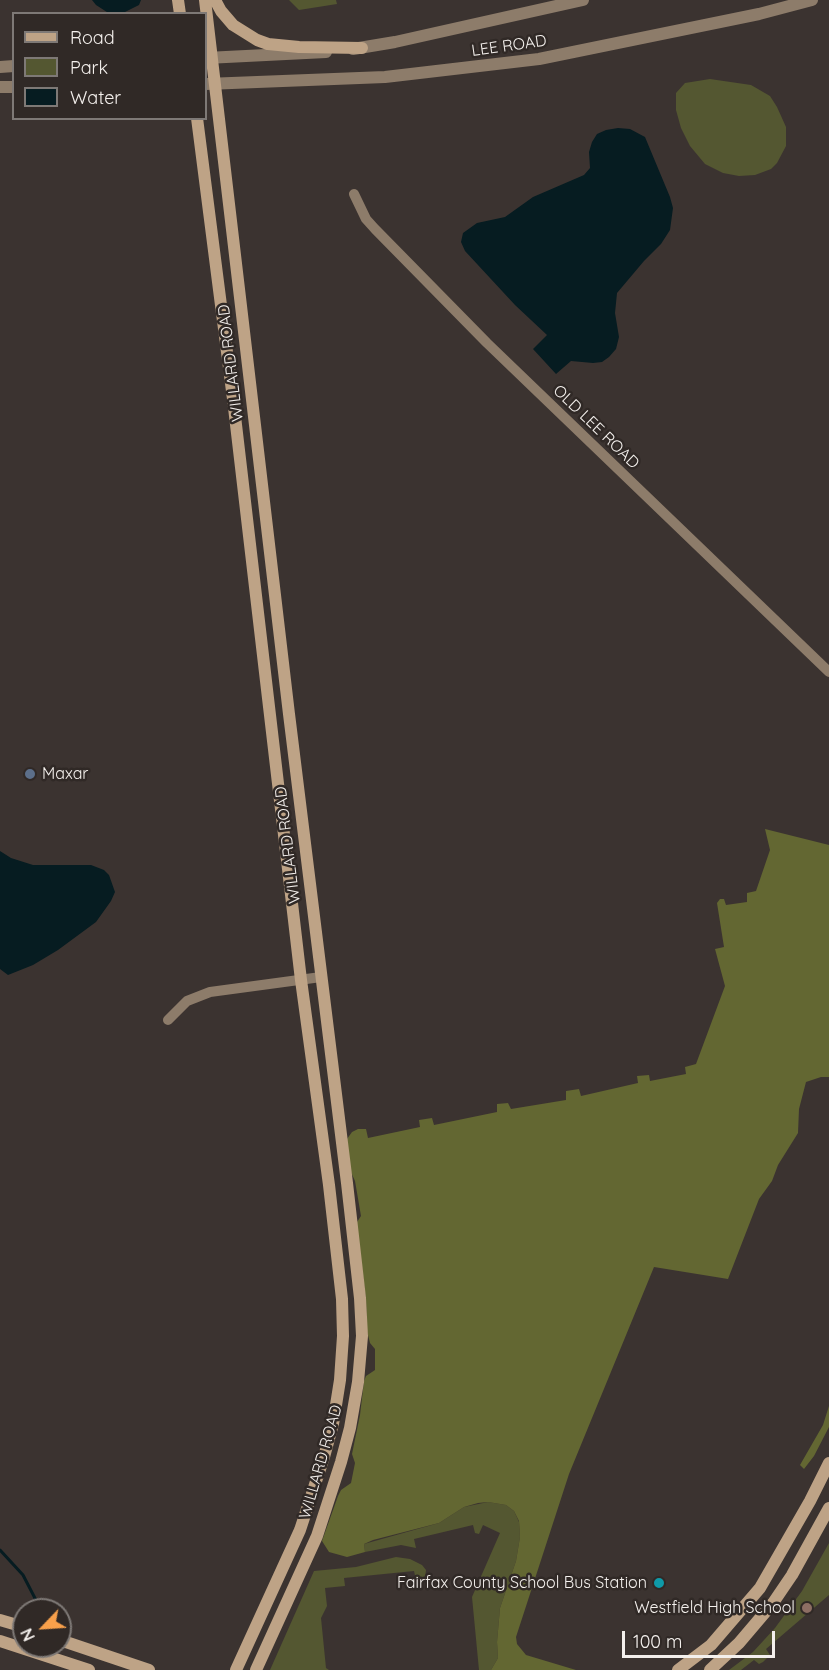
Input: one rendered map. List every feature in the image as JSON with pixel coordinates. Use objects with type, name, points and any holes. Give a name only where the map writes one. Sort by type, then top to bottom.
[{"type":"main road","points":[[215,0],[233,25],[257,40],[290,47],[362,48]]},
{"type":"main road","name":"WILLARD ROAD","points":[[207,29],[210,84],[360,1298],[362,1336],[358,1382],[341,1462],[317,1536],[256,1670]]},
{"type":"main road","name":"WILLARD ROAD","points":[[197,120],[237,426],[301,980],[342,1299],[343,1336],[340,1380],[333,1424],[324,1457],[300,1530],[236,1670]]},
{"type":"main road","points":[[678,1670],[711,1645],[760,1588],[805,1511],[829,1463]]},
{"type":"main road","points":[[710,1670],[739,1643],[773,1603],[792,1575],[829,1508]]},
{"type":"main road","points":[[0,1641],[89,1670]]},
{"type":"main road","points":[[72,1644],[149,1670]]},
{"type":"street","name":"LEE ROAD","points":[[209,58],[314,53],[362,48],[581,0]]},
{"type":"street","name":"LEE ROAD","points":[[210,84],[384,77],[539,59],[759,14],[812,0]]},
{"type":"street","name":"OLD LEE ROAD","points":[[354,194],[366,219],[481,337],[829,672]]},
{"type":"street","points":[[168,1020],[187,1001],[210,992],[321,978]]},
{"type":"green space","points":[[289,0],[336,0],[337,4],[299,10]]},
{"type":"green space","points":[[710,79],[751,85],[770,96],[786,127],[786,146],[771,169],[755,175],[739,176],[723,173],[705,164],[690,146],[681,128],[676,110],[676,93],[685,83]]},
{"type":"green space","points":[[765,829],[829,845],[829,1077],[806,1082],[799,1109],[798,1133],[778,1165],[772,1181],[759,1199],[728,1279],[654,1267],[569,1474],[516,1637],[517,1644],[526,1655],[576,1670],[491,1670],[498,1658],[500,1608],[516,1561],[520,1537],[519,1521],[514,1511],[506,1505],[478,1503],[464,1507],[439,1523],[373,1540],[364,1544],[365,1552],[347,1557],[329,1552],[322,1541],[341,1490],[351,1483],[355,1463],[352,1454],[364,1381],[366,1376],[375,1370],[375,1349],[370,1343],[367,1331],[366,1300],[357,1228],[357,1222],[361,1216],[355,1181],[350,1170],[347,1139],[352,1132],[358,1129],[366,1129],[368,1138],[420,1127],[419,1120],[432,1118],[434,1125],[497,1112],[497,1104],[508,1103],[511,1109],[566,1100],[566,1091],[579,1089],[581,1096],[638,1083],[637,1076],[649,1075],[650,1081],[686,1074],[685,1067],[696,1064],[725,986],[715,949],[724,947],[717,903],[720,899],[724,899],[726,905],[747,902],[747,893],[756,891],[770,850]]},
{"type":"green space","points":[[829,1406],[829,1427],[814,1456],[804,1469],[800,1465],[823,1425]]},
{"type":"green space","points":[[488,1502],[506,1505],[514,1511],[519,1522],[520,1537],[516,1561],[500,1608],[498,1658],[491,1670],[479,1670],[472,1597],[500,1533],[483,1525],[479,1534],[475,1533],[473,1525],[414,1539],[416,1548],[401,1545],[365,1552],[364,1544],[439,1523],[464,1507]]},
{"type":"green space","points":[[829,1543],[829,1595],[766,1649],[770,1655],[763,1662],[759,1664],[754,1660],[741,1670],[729,1670],[753,1652],[775,1628],[802,1591]]},
{"type":"green space","points":[[396,1557],[410,1559],[422,1565],[426,1570],[425,1578],[416,1580],[414,1571],[344,1578],[345,1586],[325,1588],[327,1606],[321,1618],[326,1668],[329,1670],[270,1670],[314,1571],[356,1567]]},
{"type":"water","points":[[92,0],[141,0],[139,5],[125,12],[107,12]]},
{"type":"water","points":[[618,128],[630,129],[645,137],[673,208],[670,230],[661,244],[617,293],[615,313],[619,337],[616,349],[602,362],[571,361],[556,374],[533,349],[547,335],[515,305],[465,251],[461,242],[463,233],[477,223],[505,217],[533,197],[584,175],[590,168],[589,152],[597,134]]},
{"type":"water","points":[[0,851],[11,858],[33,865],[91,865],[104,870],[109,875],[115,892],[96,922],[58,950],[33,965],[8,975],[0,969]]},
{"type":"waterway","points":[[0,1550],[23,1575],[35,1598]]},
{"type":"place","name":"Maxar","points":[[30,774]]},
{"type":"place","name":"Fairfax County School Bus Station","points":[[659,1583]]},
{"type":"place","name":"Westfield High School","points":[[807,1608]]}]
